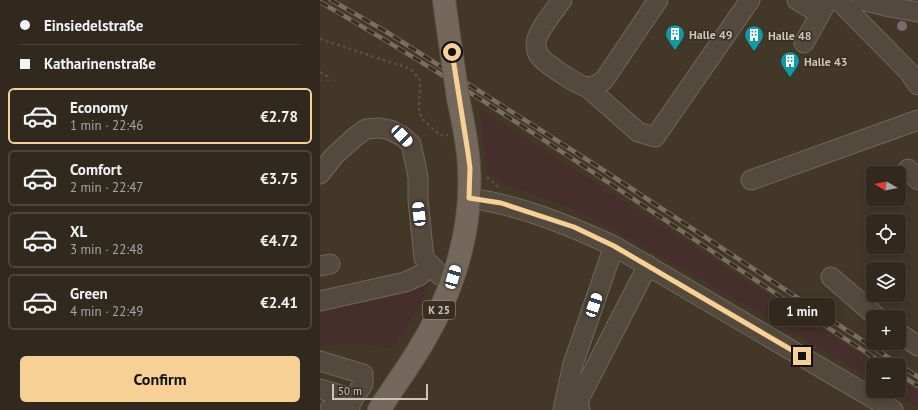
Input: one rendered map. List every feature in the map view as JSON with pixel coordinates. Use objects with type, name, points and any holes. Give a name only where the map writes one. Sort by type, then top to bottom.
[{"type":"main road","name":"K 25","points":[[379,410],[417,353],[434,322],[453,277],[464,237],[469,198],[470,168],[444,0]]},
{"type":"street","points":[[562,0],[538,36],[535,43],[537,52],[542,58],[577,84],[587,87],[596,86],[604,80],[658,0]]},
{"type":"street","points":[[587,87],[638,132],[655,137],[750,0]]},
{"type":"street","points":[[798,0],[811,9],[818,11],[830,3]]},
{"type":"street","points":[[862,0],[918,12]]},
{"type":"street","points":[[804,43],[830,3]]},
{"type":"street","points":[[830,3],[909,72],[918,85]]},
{"type":"street","points":[[751,180],[918,120]]},
{"type":"street","points":[[320,174],[334,156],[355,136],[366,129],[380,128],[390,130],[402,136],[410,144],[418,177],[418,200],[424,258],[440,275],[453,277]]},
{"type":"street","points":[[469,198],[501,203],[574,227],[614,246],[893,410]]},
{"type":"street","points":[[563,410],[573,364],[614,246]]},
{"type":"street","points":[[320,301],[404,282],[419,276],[431,266]]},
{"type":"street","points":[[580,410],[578,401],[648,266]]},
{"type":"street","points":[[831,277],[869,310]]},
{"type":"street","points":[[906,338],[918,346]]},
{"type":"street","points":[[320,361],[363,374],[363,384],[343,409]]},
{"type":"street","points":[[320,389],[344,396],[343,409]]},
{"type":"path","points":[[320,39],[411,69],[420,80],[419,112],[424,121],[438,133],[447,135]]},
{"type":"path","points":[[320,72],[328,77],[328,81]]},
{"type":"shaded area","points":[[480,109],[867,358],[866,377],[803,338],[581,212],[502,183],[487,172]]},
{"type":"shaded area","points":[[430,282],[419,306],[393,348],[365,344],[339,344],[320,347],[320,307]]},
{"type":"shaded area","points":[[906,383],[918,391],[918,408],[902,398],[906,398]]},
{"type":"railway","points":[[331,0],[385,31],[600,168],[918,377]]},
{"type":"railway","points":[[320,2],[464,89],[535,134],[815,320],[875,358]]},
{"type":"railway","points":[[906,378],[918,386]]},
{"type":"place","name":"Halle 49","points":[[675,51]]},
{"type":"place","name":"Halle 48","points":[[754,52]]},
{"type":"place","name":"Halle 43","points":[[790,78]]},
{"type":"route","points":[[452,52],[470,168],[469,198],[501,203],[574,227],[614,246],[802,356]]}]
